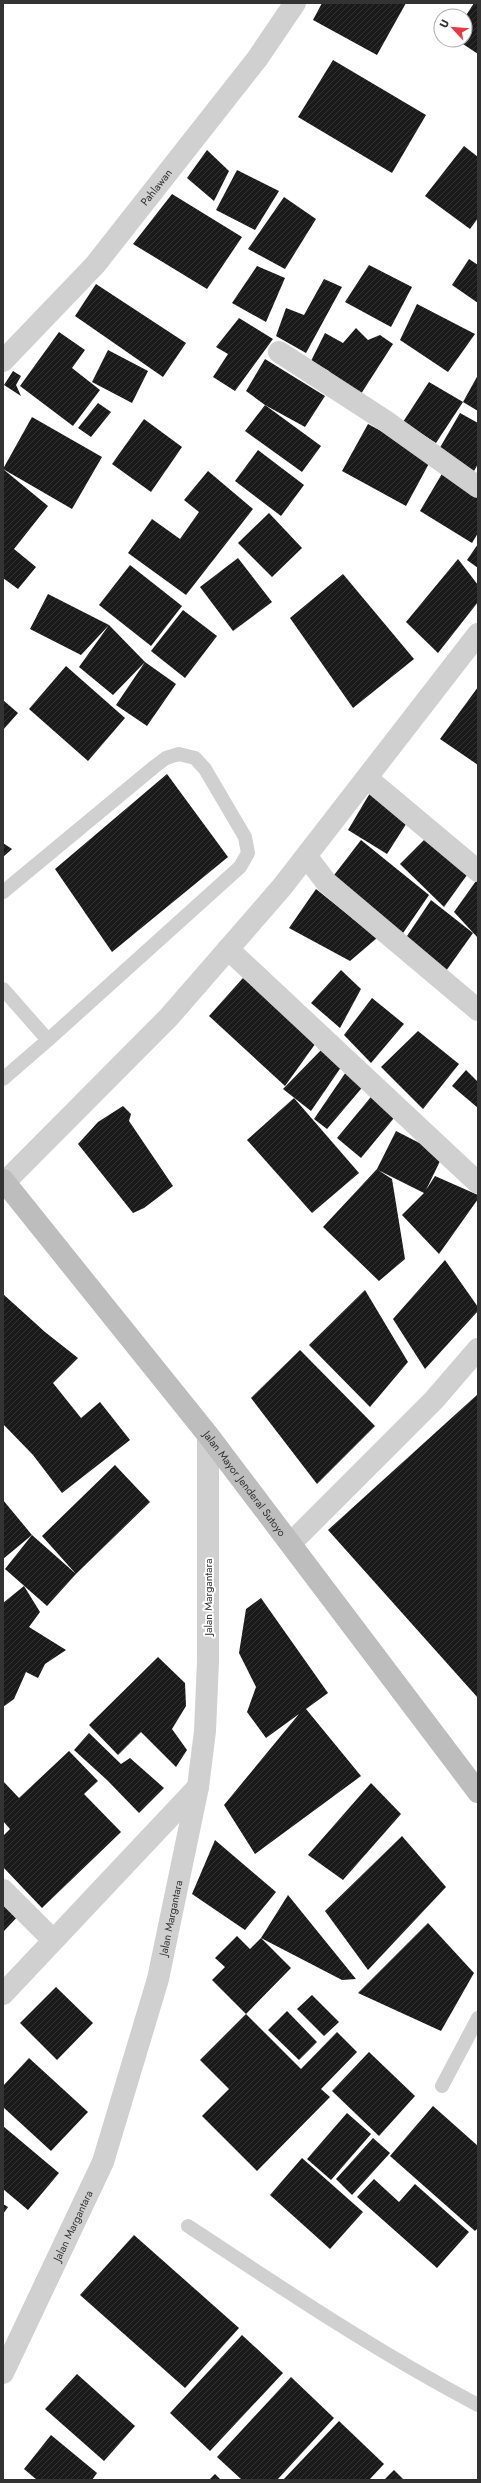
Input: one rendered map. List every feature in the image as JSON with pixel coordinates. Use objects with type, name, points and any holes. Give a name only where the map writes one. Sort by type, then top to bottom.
[{"type":"main road","name":"Jalan Mayor Jenderal Sutoyo","points":[[4,1183],[208,1435],[478,1792]]},
{"type":"street","name":"Pahlawan","points":[[3,360],[95,265],[257,59],[295,3]]},
{"type":"street","points":[[279,352],[384,420],[478,487]]},
{"type":"street","points":[[4,1183],[169,1017],[228,949],[306,857],[368,779],[478,634]]},
{"type":"street","points":[[368,779],[478,872]]},
{"type":"street","points":[[306,857],[326,882],[478,1010]]},
{"type":"street","points":[[228,949],[478,1183]]},
{"type":"street","points":[[291,1543],[434,1400],[478,1349]]},
{"type":"street","name":"Jalan Margantara","points":[[3,2373],[80,2215],[103,2162],[118,2118],[158,1979],[198,1787],[205,1731],[208,1661],[208,1435]]},
{"type":"street","points":[[3,1994],[198,1787]]},
{"type":"street","points":[[3,1890],[53,1940]]},
{"type":"lane","points":[[3,892],[154,767],[166,758],[179,754],[195,758],[205,769],[245,836],[248,853],[240,867],[3,1079]]},
{"type":"lane","points":[[3,989],[48,1040]]},
{"type":"lane","points":[[442,2086],[478,2018]]},
{"type":"lane","points":[[188,2226],[364,2341],[428,2379],[478,2405]]},
{"type":"building","points":[[322,3],[406,3],[377,55],[313,20]]},
{"type":"building","points":[[474,3],[478,3],[478,54],[469,48],[473,48],[473,8],[471,8]]},
{"type":"building","points":[[333,60],[426,115],[392,173],[298,117]]},
{"type":"building","points":[[464,146],[478,157],[478,218],[470,229],[425,196]]},
{"type":"building","points":[[207,150],[229,171],[214,201],[187,178]]},
{"type":"building","points":[[237,170],[279,191],[255,230],[216,210]]},
{"type":"building","points":[[172,194],[242,237],[207,289],[133,244]]},
{"type":"building","points":[[284,197],[316,219],[285,269],[248,249]]},
{"type":"building","points":[[469,259],[478,265],[478,303],[452,285]]},
{"type":"building","points":[[369,265],[412,287],[391,327],[345,302]]},
{"type":"building","points":[[257,266],[285,278],[266,322],[232,303]]},
{"type":"building","points":[[324,279],[342,287],[306,353],[276,336],[286,308],[304,315]]},
{"type":"building","points":[[96,284],[186,343],[163,377],[75,316]]},
{"type":"building","points":[[417,304],[475,334],[448,372],[400,340]]},
{"type":"building","points":[[239,318],[273,339],[235,391],[213,377],[228,354],[216,347]]},
{"type":"building","points":[[356,328],[368,340],[380,335],[393,344],[359,397],[333,380],[329,371],[311,361],[325,333],[343,343]]},
{"type":"building","points":[[59,332],[85,350],[72,368],[100,390],[73,426],[20,386]]},
{"type":"building","points":[[108,350],[148,371],[132,403],[92,382]]},
{"type":"building","points":[[265,359],[325,396],[305,427],[265,405],[246,391]]},
{"type":"building","points":[[13,371],[21,376],[16,385],[21,396],[4,385]]},
{"type":"building","points":[[478,375],[478,411],[463,402]]},
{"type":"building","points":[[429,382],[463,402],[436,443],[403,422]]},
{"type":"building","points":[[98,403],[111,412],[91,437],[78,428]]},
{"type":"building","points":[[265,405],[321,446],[302,472],[245,431]]},
{"type":"building","points":[[460,413],[478,423],[478,464],[474,471],[438,451]]},
{"type":"building","points":[[32,417],[102,457],[72,509],[3,469]]},
{"type":"building","points":[[144,419],[182,447],[151,492],[112,464]]},
{"type":"building","points":[[368,424],[432,458],[406,506],[342,471]]},
{"type":"building","points":[[258,450],[304,485],[281,516],[235,481]]},
{"type":"building","points":[[3,469],[48,506],[14,549],[36,567],[18,589],[3,578]]},
{"type":"building","points":[[208,471],[253,509],[186,595],[128,553],[152,519],[180,539],[199,512],[184,500]]},
{"type":"building","points":[[443,472],[478,494],[478,533],[472,543],[420,511]]},
{"type":"building","points":[[269,513],[302,548],[272,577],[238,543]]},
{"type":"building","points":[[478,544],[478,568],[467,560]]},
{"type":"building","points":[[238,558],[272,602],[233,631],[200,587]]},
{"type":"building","points":[[458,559],[478,585],[478,602],[438,653],[406,622]]},
{"type":"building","points":[[130,565],[182,606],[151,646],[99,605]]},
{"type":"building","points":[[343,574],[414,659],[353,708],[290,618]]},
{"type":"building","points":[[48,594],[109,625],[81,655],[30,629]]},
{"type":"building","points":[[183,610],[217,636],[185,678],[151,651]]},
{"type":"building","points":[[109,625],[145,662],[113,695],[79,667]]},
{"type":"building","points":[[145,662],[176,684],[147,726],[116,705]]},
{"type":"building","points":[[66,666],[125,718],[88,761],[29,709]]},
{"type":"building","points":[[478,687],[478,765],[440,739]]},
{"type":"building","points":[[3,700],[18,713],[3,730]]},
{"type":"building","points":[[167,774],[228,857],[112,952],[55,869]]},
{"type":"building","points":[[370,793],[410,818],[387,854],[348,830]]},
{"type":"building","points":[[431,833],[472,868],[444,907],[400,864]]},
{"type":"building","points":[[361,840],[429,895],[399,939],[328,883]]},
{"type":"building","points":[[3,843],[12,849],[3,857]]},
{"type":"building","points":[[476,881],[478,882],[478,938],[454,912]]},
{"type":"building","points":[[316,889],[377,938],[350,961],[289,928]]},
{"type":"building","points":[[431,900],[473,933],[446,971],[403,942]]},
{"type":"building","points":[[341,970],[361,989],[340,1028],[311,1003]]},
{"type":"building","points":[[243,978],[318,1040],[285,1086],[209,1016]]},
{"type":"building","points":[[372,998],[404,1024],[371,1063],[344,1035]]},
{"type":"building","points":[[418,1031],[459,1064],[423,1109],[381,1067]]},
{"type":"building","points":[[327,1044],[346,1060],[311,1111],[283,1089]]},
{"type":"building","points":[[348,1069],[366,1083],[327,1129],[314,1119]]},
{"type":"building","points":[[466,1070],[478,1082],[478,1108],[452,1086]]},
{"type":"building","points":[[375,1092],[399,1112],[361,1158],[337,1138]]},
{"type":"building","points":[[294,1098],[359,1173],[312,1213],[247,1140]]},
{"type":"building","points":[[123,1106],[131,1114],[129,1121],[173,1186],[144,1208],[133,1213],[78,1144],[98,1122]]},
{"type":"building","points":[[396,1131],[443,1155],[426,1190],[435,1176],[478,1195],[478,1199],[439,1254],[402,1215],[424,1193],[378,1170],[392,1179],[405,1259],[379,1281],[323,1227],[377,1169]]},
{"type":"building","points":[[445,1260],[478,1307],[478,1311],[425,1369],[393,1319]]},
{"type":"building","points":[[365,1290],[408,1362],[370,1407],[309,1345]]},
{"type":"building","points":[[3,1294],[45,1332],[78,1358],[53,1383],[81,1418],[100,1402],[130,1440],[62,1493],[33,1455],[3,1424]]},
{"type":"building","points":[[300,1350],[375,1426],[317,1484],[251,1398]]},
{"type":"building","points":[[478,1394],[478,1698],[328,1530]]},
{"type":"building","points":[[115,1465],[150,1502],[76,1574],[42,1536]]},
{"type":"building","points":[[3,1500],[32,1535],[3,1559]]},
{"type":"building","points":[[32,1535],[76,1574],[47,1606],[5,1569]]},
{"type":"building","points":[[24,1586],[40,1612],[29,1627],[66,1650],[45,1664],[38,1678],[26,1672],[14,1699],[3,1707],[3,1603]]},
{"type":"building","points":[[261,1598],[328,1693],[306,1709],[361,1776],[255,1854],[224,1805],[299,1714],[266,1738],[247,1712],[256,1687],[239,1653],[246,1609]]},
{"type":"building","points":[[158,1657],[185,1683],[186,1706],[172,1729],[187,1750],[176,1767],[141,1732],[118,1755],[89,1725]]},
{"type":"building","points":[[89,1733],[121,1764],[130,1758],[164,1788],[139,1813],[107,1780],[74,1750]]},
{"type":"building","points":[[69,1751],[98,1781],[84,1794],[121,1832],[42,1908],[3,1867],[3,1836],[10,1829],[3,1821],[3,1781],[19,1798]]},
{"type":"building","points":[[371,1783],[401,1814],[343,1880],[308,1855]]},
{"type":"building","points":[[402,1836],[446,1887],[368,1970],[325,1911]]},
{"type":"building","points":[[215,1840],[276,1892],[245,1930],[192,1894]]},
{"type":"building","points":[[288,1895],[356,1979],[342,1980],[261,1938]]},
{"type":"building","points":[[3,1896],[21,1913],[3,1932]]},
{"type":"building","points":[[428,1923],[474,1973],[441,2031],[358,1993]]},
{"type":"building","points":[[237,1936],[250,1949],[261,1938],[291,1968],[246,2014],[212,1980],[225,1967],[215,1958]]},
{"type":"building","points":[[56,1987],[93,2023],[57,2060],[20,2023]]},
{"type":"building","points":[[312,1995],[339,2022],[324,2036],[297,2009]]},
{"type":"building","points":[[287,2011],[317,2042],[299,2060],[268,2030]]},
{"type":"building","points":[[246,2014],[301,2069],[337,2032],[357,2052],[321,2089],[330,2097],[257,2171],[202,2116],[229,2089],[200,2060]]},
{"type":"building","points":[[369,2052],[415,2096],[379,2136],[332,2091]]},
{"type":"building","points":[[29,2058],[88,2112],[51,2151],[3,2107],[3,2086]]},
{"type":"building","points":[[433,2106],[478,2146],[478,2228],[475,2231],[390,2156]]},
{"type":"building","points":[[347,2113],[371,2134],[331,2180],[307,2159]]},
{"type":"building","points":[[3,2126],[59,2173],[28,2210],[3,2189]]},
{"type":"building","points":[[373,2138],[390,2153],[352,2195],[336,2179]]},
{"type":"building","points":[[302,2158],[363,2212],[330,2249],[270,2195]]},
{"type":"building","points":[[374,2179],[399,2202],[415,2184],[469,2232],[437,2268],[357,2197]]},
{"type":"building","points":[[3,2204],[8,2207],[3,2214]]},
{"type":"building","points":[[134,2235],[239,2328],[185,2388],[80,2295]]},
{"type":"building","points":[[242,2335],[283,2373],[210,2451],[170,2413]]},
{"type":"building","points":[[77,2374],[135,2426],[104,2461],[45,2409]]},
{"type":"building","points":[[291,2377],[334,2418],[277,2480],[242,2480],[217,2457]]},
{"type":"building","points":[[339,2421],[384,2464],[369,2480],[283,2480]]},
{"type":"building","points":[[51,2435],[97,2473],[92,2480],[37,2480],[24,2469]]},
{"type":"building","points":[[394,2470],[404,2480],[384,2480]]},
{"type":"building","points":[[215,2474],[221,2480],[209,2480]]}]
